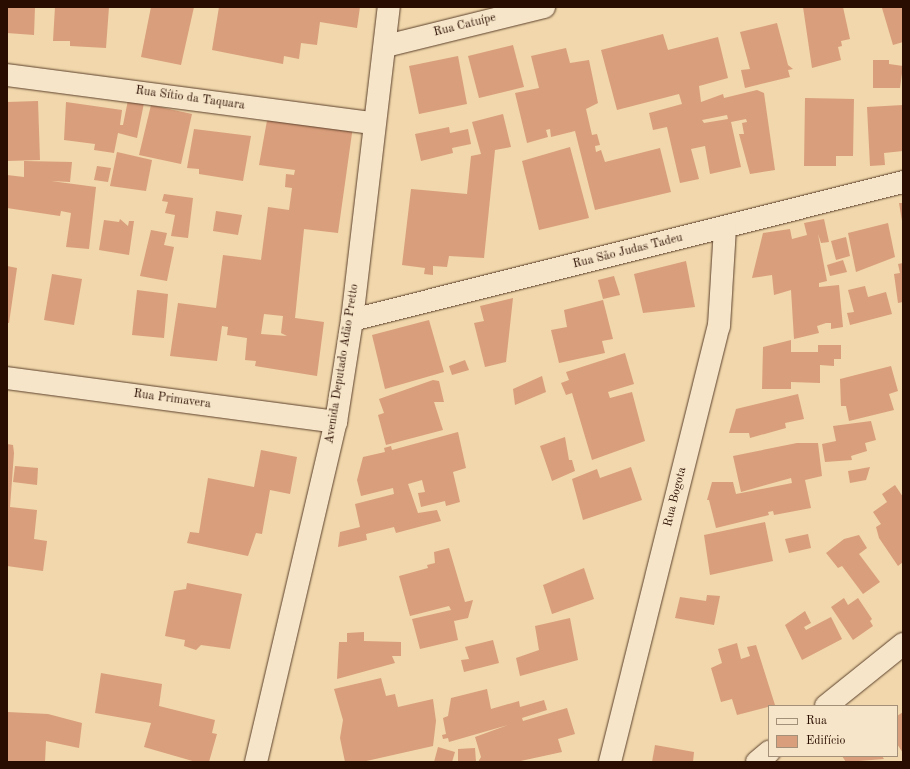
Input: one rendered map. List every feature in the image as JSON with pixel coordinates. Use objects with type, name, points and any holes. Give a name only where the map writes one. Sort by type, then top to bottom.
[{"type":"street","name":"Avenida Deputado Adão Pretto","points":[[256,762],[336,422],[352,320],[373,123],[386,46],[389,7]]},
{"type":"street","name":"Rua Catuípe","points":[[386,46],[544,7]]},
{"type":"street","name":"Rua Sítio da Taquara","points":[[7,75],[373,123]]},
{"type":"street","name":"Rua São Judas Tadeu","points":[[352,320],[725,228],[903,182]]},
{"type":"street","name":"Rua Bogota","points":[[610,762],[719,326],[725,228]]},
{"type":"street","name":"Rua Primavera","points":[[7,378],[336,422]]},
{"type":"street","points":[[827,705],[903,644]]},
{"type":"street","points":[[757,762],[768,753]]},
{"type":"building","points":[[7,7],[35,7],[34,35],[7,33]]},
{"type":"building","points":[[55,7],[109,7],[106,48],[70,46],[70,41],[53,41]]},
{"type":"building","points":[[151,7],[194,7],[181,65],[141,57]]},
{"type":"building","points":[[219,7],[360,7],[357,28],[320,22],[317,45],[301,43],[299,59],[284,56],[283,64],[212,50]]},
{"type":"building","points":[[803,7],[843,7],[850,39],[841,41],[842,46],[838,47],[841,60],[812,68]]},
{"type":"building","points":[[903,7],[903,42],[893,45],[882,8]]},
{"type":"building","points":[[777,23],[788,65],[793,69],[788,70],[790,77],[745,88],[741,70],[750,69],[740,32]]},
{"type":"building","points":[[663,34],[668,50],[718,37],[728,78],[699,86],[701,102],[723,94],[724,98],[757,90],[764,93],[775,170],[750,174],[739,134],[744,134],[742,123],[747,122],[746,119],[731,122],[741,167],[710,174],[705,146],[691,149],[699,179],[680,183],[667,127],[653,130],[649,113],[682,104],[679,94],[617,110],[601,50]],"holes":[[[727,115],[728,119],[704,123],[702,120]]]},
{"type":"building","points":[[513,45],[524,87],[479,98],[468,56]]},
{"type":"building","points":[[566,48],[570,63],[589,60],[598,103],[586,109],[592,135],[597,134],[600,145],[595,146],[596,152],[601,150],[605,162],[660,148],[671,192],[595,210],[575,131],[551,137],[550,129],[546,130],[548,137],[527,143],[515,93],[539,88],[531,56]]},
{"type":"building","points":[[458,56],[467,104],[419,114],[409,66]]},
{"type":"building","points":[[873,60],[889,60],[889,64],[903,66],[900,88],[873,88]]},
{"type":"building","points":[[805,98],[854,99],[853,156],[836,156],[836,166],[804,166]]},
{"type":"building","points":[[128,100],[144,103],[137,138],[118,133],[114,153],[94,150],[95,144],[64,140],[66,102],[122,110],[120,125],[123,125]]},
{"type":"building","points":[[38,101],[40,160],[7,161],[7,102]]},
{"type":"building","points":[[151,105],[192,114],[181,164],[139,155]]},
{"type":"building","points":[[903,105],[903,151],[884,153],[885,165],[870,166],[867,107]]},
{"type":"building","points":[[503,114],[511,147],[495,150],[484,258],[449,256],[447,267],[433,266],[433,275],[424,274],[425,268],[402,265],[411,189],[467,194],[471,156],[481,154],[472,122]]},
{"type":"building","points":[[268,115],[353,126],[338,233],[304,229],[295,318],[324,322],[317,376],[255,366],[256,361],[245,360],[247,338],[227,335],[228,327],[222,326],[217,361],[170,356],[178,303],[216,308],[223,255],[261,260],[268,207],[289,210],[292,188],[285,187],[286,174],[294,175],[295,170],[259,165]],"holes":[[[264,314],[283,316],[281,333],[287,336],[261,334]]]},
{"type":"building","points":[[449,127],[450,133],[468,129],[471,144],[452,148],[453,153],[421,161],[415,134]]},
{"type":"building","points":[[194,129],[251,136],[243,181],[199,174],[199,169],[187,168]]},
{"type":"building","points":[[570,147],[589,218],[539,230],[522,161]]},
{"type":"building","points":[[117,152],[152,160],[146,191],[110,186]]},
{"type":"building","points":[[24,161],[72,162],[70,182],[51,181],[96,187],[89,249],[66,247],[71,213],[61,211],[60,216],[7,208],[7,175],[24,177]]},
{"type":"building","points":[[97,166],[111,168],[108,182],[94,180]]},
{"type":"building","points":[[164,194],[193,198],[188,238],[171,236],[175,215],[165,213],[168,202],[162,201]]},
{"type":"building","points":[[899,203],[903,203],[903,221],[902,221]]},
{"type":"building","points":[[216,211],[242,215],[238,235],[213,231]]},
{"type":"building","points":[[120,219],[128,226],[129,221],[134,221],[129,255],[99,250],[104,220],[119,222]]},
{"type":"building","points":[[824,219],[829,242],[821,243],[818,234],[827,281],[819,283],[819,287],[839,285],[843,327],[831,329],[831,323],[826,323],[817,326],[819,333],[794,339],[791,290],[774,295],[772,275],[752,278],[763,233],[790,229],[792,239],[807,235],[804,223]]},
{"type":"building","points":[[888,223],[895,257],[856,272],[848,233]]},
{"type":"building","points":[[151,230],[167,233],[164,245],[174,247],[167,281],[140,276]]},
{"type":"building","points":[[846,237],[850,256],[836,260],[831,241]]},
{"type":"building","points":[[843,260],[847,272],[830,276],[827,265]]},
{"type":"building","points":[[686,261],[695,307],[643,313],[634,274]]},
{"type":"building","points":[[903,263],[903,302],[898,303],[894,274],[900,273],[898,264]]},
{"type":"building","points":[[7,266],[17,268],[9,323],[7,323]]},
{"type":"building","points":[[52,274],[82,279],[74,325],[44,320]]},
{"type":"building","points":[[614,276],[620,295],[603,299],[598,280]]},
{"type":"building","points":[[865,286],[868,297],[886,292],[892,314],[850,325],[847,313],[854,312],[848,290]]},
{"type":"building","points":[[137,290],[168,294],[164,338],[132,335]]},
{"type":"building","points":[[513,298],[506,362],[485,367],[474,323],[484,321],[480,306]]},
{"type":"building","points":[[603,300],[613,339],[602,341],[605,353],[559,363],[551,330],[567,327],[564,310]]},
{"type":"building","points":[[429,320],[444,372],[385,389],[372,335]]},
{"type":"building","points":[[791,340],[791,352],[818,352],[818,345],[841,345],[841,359],[834,359],[834,366],[820,365],[820,383],[791,382],[791,389],[762,389],[763,347]]},
{"type":"building","points":[[625,353],[634,384],[608,392],[610,398],[632,392],[645,441],[592,460],[572,393],[566,395],[561,383],[569,380],[566,372]]},
{"type":"building","points":[[465,360],[469,370],[452,375],[449,366]]},
{"type":"building","points":[[891,366],[898,391],[889,394],[894,410],[849,421],[846,406],[841,406],[840,379]]},
{"type":"building","points":[[542,376],[546,392],[515,405],[513,389]]},
{"type":"building","points":[[433,380],[439,381],[444,402],[434,402],[443,430],[386,445],[378,415],[384,413],[379,399]]},
{"type":"building","points":[[798,394],[804,419],[785,423],[786,428],[750,438],[749,433],[729,433],[736,409]]},
{"type":"building","points":[[871,421],[876,440],[865,443],[867,451],[851,456],[852,460],[825,462],[822,444],[836,441],[833,426]]},
{"type":"building","points":[[458,432],[466,468],[453,472],[460,502],[446,506],[445,501],[421,507],[418,493],[425,492],[422,480],[408,484],[418,513],[437,510],[441,521],[396,533],[394,527],[366,534],[367,540],[338,547],[340,532],[360,527],[355,504],[394,494],[393,488],[361,496],[357,480],[363,457],[385,452],[384,448],[391,446],[392,450]]},
{"type":"building","points":[[565,437],[569,460],[572,460],[575,471],[552,481],[540,446]]},
{"type":"building","points":[[797,443],[818,443],[822,476],[805,480],[811,508],[774,515],[773,511],[768,512],[769,515],[716,528],[709,500],[707,500],[712,482],[733,482],[736,494],[792,483],[791,478],[741,492],[733,456]]},
{"type":"building","points":[[7,444],[13,445],[14,453],[10,507],[37,510],[34,539],[47,541],[43,571],[7,566]]},
{"type":"building","points":[[261,450],[297,457],[290,494],[270,490],[262,534],[256,533],[248,556],[187,543],[190,532],[199,533],[208,478],[254,487]]},
{"type":"building","points":[[15,466],[38,468],[37,485],[13,482]]},
{"type":"building","points":[[631,467],[642,500],[583,520],[572,479],[597,469],[600,478]]},
{"type":"building","points":[[870,467],[866,480],[850,483],[848,471]]},
{"type":"building","points":[[895,485],[903,497],[903,562],[898,566],[879,538],[876,527],[881,524],[873,512],[887,502],[882,494]]},
{"type":"building","points":[[765,522],[773,561],[710,575],[704,535]]},
{"type":"building","points":[[808,534],[811,548],[789,553],[785,539]]},
{"type":"building","points":[[859,535],[867,548],[859,554],[880,582],[863,594],[842,566],[838,568],[826,553],[844,539]]},
{"type":"building","points":[[449,548],[465,602],[473,600],[468,618],[454,621],[458,640],[420,649],[412,619],[451,610],[449,606],[410,616],[399,576],[428,568],[427,565],[435,563],[434,552]]},
{"type":"building","points":[[584,568],[594,599],[552,614],[543,585]]},
{"type":"building","points":[[187,583],[242,594],[230,649],[201,645],[196,650],[184,646],[185,640],[165,636],[174,591],[186,589]]},
{"type":"building","points":[[707,595],[720,596],[714,625],[675,618],[680,597],[706,601]]},
{"type":"building","points":[[844,598],[848,605],[858,598],[872,619],[870,621],[873,626],[853,640],[831,607]]},
{"type":"building","points":[[805,611],[811,623],[804,627],[806,630],[831,617],[842,639],[802,660],[785,625]]},
{"type":"building","points":[[570,618],[578,660],[520,676],[516,658],[539,650],[535,626]]},
{"type":"building","points":[[364,632],[364,641],[401,642],[401,656],[392,656],[395,663],[337,679],[339,642],[347,642],[347,633]]},
{"type":"building","points":[[493,640],[499,663],[464,672],[461,660],[469,659],[465,647]]},
{"type":"building","points":[[737,643],[741,659],[750,656],[747,647],[756,645],[775,705],[768,705],[768,707],[737,715],[732,699],[721,702],[711,668],[722,663],[718,649]]},
{"type":"building","points":[[101,673],[162,684],[159,706],[215,720],[212,733],[217,734],[209,762],[196,762],[144,747],[151,723],[95,713]]},
{"type":"building","points":[[381,678],[386,696],[395,694],[398,707],[433,699],[436,721],[433,746],[362,762],[345,762],[340,738],[343,720],[334,689]]},
{"type":"building","points":[[487,689],[491,709],[519,701],[520,707],[544,700],[547,710],[522,718],[523,721],[567,708],[575,734],[558,739],[562,752],[516,762],[478,762],[481,757],[475,737],[508,725],[449,742],[448,738],[443,739],[442,735],[446,734],[443,718],[448,716],[451,698]]},
{"type":"building","points":[[7,712],[48,714],[82,723],[79,748],[46,741],[45,762],[7,762]]},
{"type":"building","points":[[903,712],[903,753],[898,746],[898,715]]},
{"type":"building","points":[[655,745],[694,752],[693,762],[652,762]]},
{"type":"building","points":[[438,747],[455,752],[452,762],[434,762]]},
{"type":"building","points":[[475,748],[476,762],[458,762],[458,749]]},
{"type":"building","points":[[843,757],[883,757],[884,759],[846,762]]}]
